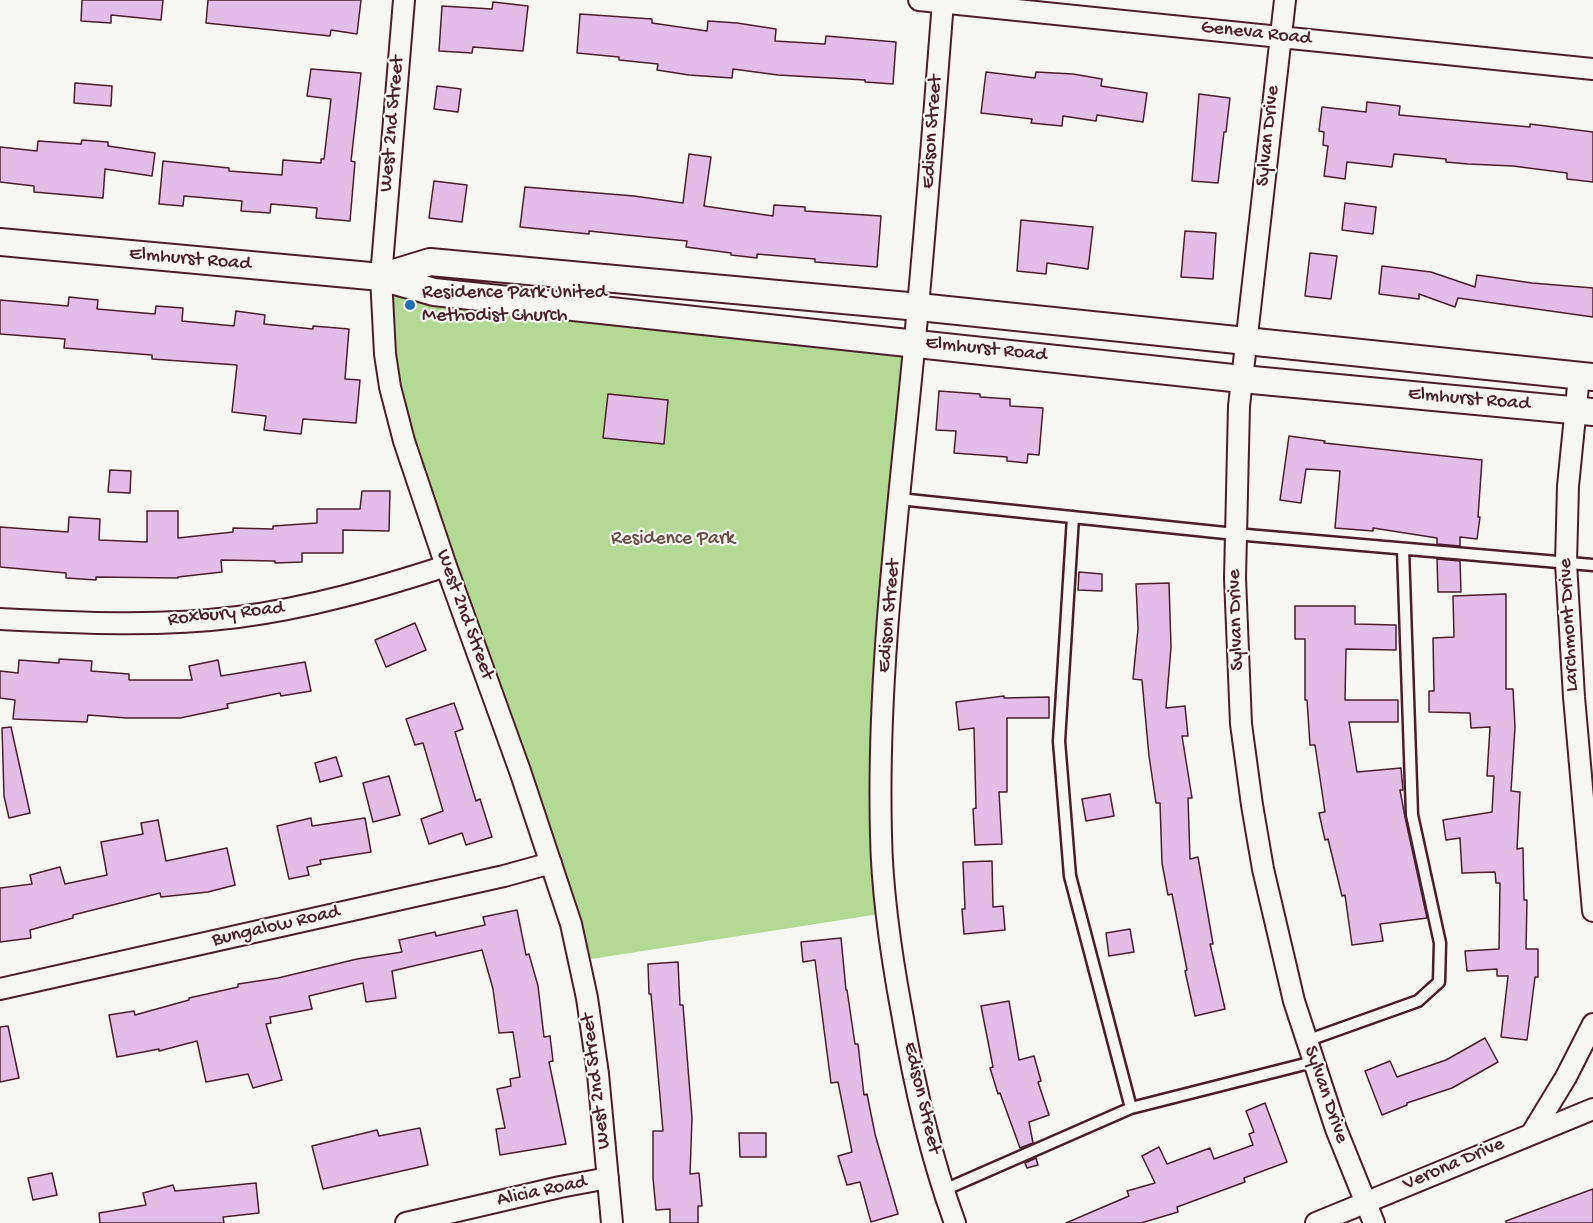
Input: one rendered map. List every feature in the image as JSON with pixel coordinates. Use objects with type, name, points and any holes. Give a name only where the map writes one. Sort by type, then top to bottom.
[{"type":"street","name":"West 2nd Street","points":[[404,0],[381,277],[382,321],[390,387],[404,441],[446,566],[520,771],[571,924],[587,998],[598,1074],[612,1223]]},
{"type":"street","name":"Geneva Road","points":[[919,0],[1593,69]]},
{"type":"street","name":"Sylvan Drive","points":[[1285,0],[1239,406],[1235,534],[1236,648],[1241,724],[1252,804],[1278,939],[1312,1062],[1336,1130],[1374,1223]]},
{"type":"street","name":"Edison Street","points":[[943,2],[919,307],[899,499],[881,744],[881,837],[886,913],[907,1045],[927,1133],[955,1223]]},
{"type":"street","name":"Elmhurst Road","points":[[0,242],[381,277],[434,292],[1242,379],[1584,411]]},
{"type":"street","name":"Elmhurst Road","points":[[381,277],[430,262],[919,307],[1586,376]]},
{"type":"street","name":"Larchmont Drive","points":[[1586,376],[1584,411],[1568,486],[1566,563],[1575,709],[1593,911]]},
{"type":"street","name":"Roxbury Road","points":[[0,619],[136,624],[237,617],[328,601],[372,590],[446,566]]},
{"type":"street","name":"Bungalow Road","points":[[0,989],[481,881],[551,863]]},
{"type":"street","points":[[1532,1133],[1566,1077],[1593,1024]]},
{"type":"street","name":"Verona Drive","points":[[1316,1223],[1593,1109]]},
{"type":"street","name":"Alicia Road","points":[[406,1223],[608,1178]]},
{"type":"lane","points":[[899,499],[1235,534],[1593,566]]},
{"type":"lane","points":[[1072,517],[1059,741],[1070,876],[1131,1108]]},
{"type":"lane","points":[[1306,1041],[1418,1000],[1439,982],[1440,943],[1412,815],[1403,549]]},
{"type":"lane","points":[[944,1190],[1131,1108],[1312,1062]]},
{"type":"green space","name":"Residence Park","points":[[381,277],[915,343],[887,643],[886,913],[579,961],[404,441]]},
{"type":"building","points":[[82,0],[163,0],[161,20],[111,15],[111,23],[81,21]]},
{"type":"building","points":[[208,0],[361,0],[357,34],[331,30],[330,36],[206,23]]},
{"type":"building","points":[[493,2],[528,6],[523,51],[473,47],[472,53],[439,51],[442,6],[492,9]]},
{"type":"building","points":[[580,14],[652,19],[652,23],[707,31],[708,21],[737,23],[776,29],[775,41],[825,44],[826,36],[896,42],[893,84],[733,69],[732,78],[689,75],[657,70],[658,64],[577,53]]},
{"type":"building","points":[[311,69],[361,73],[351,161],[355,162],[350,221],[316,218],[317,208],[271,204],[270,213],[241,211],[242,201],[184,196],[183,206],[159,204],[163,161],[229,168],[229,171],[282,175],[283,160],[321,163],[321,159],[324,159],[331,99],[307,96]]},
{"type":"building","points":[[986,72],[1035,78],[1036,72],[1073,74],[1102,79],[1101,86],[1147,93],[1143,122],[1097,115],[1096,121],[1063,116],[1062,126],[1031,123],[1032,119],[981,113]]},
{"type":"building","points":[[75,83],[112,86],[111,106],[74,103]]},
{"type":"building","points":[[437,86],[461,89],[458,112],[434,109]]},
{"type":"building","points":[[1199,94],[1230,98],[1218,183],[1192,181]]},
{"type":"building","points":[[1367,102],[1400,106],[1399,115],[1530,127],[1530,124],[1593,132],[1593,182],[1567,179],[1567,173],[1513,166],[1446,162],[1446,159],[1394,154],[1392,167],[1347,162],[1345,179],[1324,176],[1328,146],[1323,145],[1324,132],[1319,131],[1322,107],[1366,112]]},
{"type":"building","points":[[82,140],[108,142],[108,146],[155,153],[152,176],[105,169],[103,198],[34,192],[34,186],[0,182],[0,147],[37,151],[38,141],[81,144]]},
{"type":"building","points":[[689,154],[711,157],[704,206],[773,216],[774,205],[805,207],[805,211],[881,216],[877,267],[757,254],[757,258],[731,255],[731,253],[686,247],[687,241],[520,227],[525,187],[634,196],[683,203]]},
{"type":"building","points":[[434,181],[467,185],[462,222],[429,218]]},
{"type":"building","points":[[1345,203],[1376,207],[1373,234],[1342,230]]},
{"type":"building","points":[[1021,220],[1093,227],[1088,269],[1047,263],[1046,274],[1017,271]]},
{"type":"building","points":[[1185,231],[1216,233],[1213,279],[1181,277]]},
{"type":"building","points":[[1310,253],[1337,256],[1331,299],[1305,296]]},
{"type":"building","points":[[1382,266],[1431,272],[1475,287],[1477,275],[1532,283],[1593,288],[1593,317],[1458,298],[1455,307],[1419,294],[1419,299],[1379,294]]},
{"type":"building","points":[[69,297],[98,300],[97,309],[155,314],[156,306],[183,308],[182,321],[234,326],[236,311],[265,315],[264,324],[313,329],[313,326],[349,329],[345,379],[360,380],[356,423],[303,419],[301,434],[264,430],[266,416],[232,412],[237,365],[152,359],[152,355],[64,348],[65,339],[0,334],[0,300],[68,306]]},
{"type":"building","points":[[939,391],[980,394],[980,397],[1010,399],[1010,406],[1043,408],[1039,455],[1028,454],[1027,463],[1007,461],[1007,457],[954,453],[956,431],[936,430]]},
{"type":"building","points":[[608,394],[668,400],[664,444],[603,438]]},
{"type":"building","points":[[1289,436],[1325,441],[1324,443],[1482,460],[1477,539],[1460,537],[1460,546],[1437,544],[1437,538],[1373,528],[1373,531],[1335,528],[1340,471],[1306,469],[1301,503],[1280,500]]},
{"type":"building","points":[[110,470],[131,471],[130,493],[108,492]]},
{"type":"building","points":[[362,491],[390,491],[389,531],[343,530],[343,553],[302,553],[302,562],[221,560],[222,572],[178,578],[96,577],[96,580],[66,578],[66,573],[0,567],[0,527],[68,532],[69,517],[100,519],[99,540],[147,542],[147,511],[178,511],[178,538],[233,532],[233,528],[273,529],[273,526],[317,523],[317,509],[360,509]]},
{"type":"building","points":[[1437,559],[1460,561],[1461,592],[1438,592]]},
{"type":"building","points":[[1079,572],[1102,574],[1102,591],[1078,590]]},
{"type":"building","points":[[1169,583],[1171,647],[1166,708],[1185,706],[1188,736],[1182,736],[1192,798],[1188,798],[1190,859],[1198,857],[1213,944],[1210,944],[1225,1009],[1195,1016],[1172,894],[1168,895],[1162,863],[1160,803],[1156,803],[1149,756],[1142,680],[1133,679],[1138,629],[1136,584]]},
{"type":"building","points":[[1506,594],[1506,689],[1513,689],[1515,727],[1511,791],[1520,792],[1517,849],[1523,848],[1524,900],[1527,900],[1526,949],[1538,949],[1538,977],[1535,977],[1527,1040],[1501,1037],[1508,976],[1497,976],[1497,969],[1467,971],[1465,951],[1499,949],[1500,883],[1496,883],[1495,872],[1462,873],[1460,838],[1446,840],[1443,820],[1492,812],[1494,776],[1487,776],[1490,727],[1471,728],[1470,713],[1429,712],[1429,691],[1434,691],[1433,638],[1454,637],[1453,596]]},
{"type":"building","points":[[1295,606],[1355,606],[1355,624],[1396,625],[1396,650],[1346,649],[1345,700],[1398,700],[1398,722],[1349,722],[1357,772],[1401,768],[1403,790],[1400,790],[1427,918],[1380,924],[1383,941],[1352,945],[1345,895],[1342,896],[1319,813],[1325,812],[1315,745],[1310,745],[1307,700],[1305,700],[1305,639],[1295,639]]},
{"type":"building","points":[[415,623],[426,650],[386,667],[375,640]]},
{"type":"building","points":[[59,659],[92,661],[91,671],[129,674],[129,680],[192,680],[189,666],[218,660],[221,676],[305,662],[311,691],[281,696],[280,693],[227,704],[228,708],[180,718],[88,715],[87,722],[13,719],[15,700],[0,698],[0,671],[18,673],[19,660],[59,663]]},
{"type":"building","points":[[1004,696],[1004,698],[1049,697],[1049,718],[1007,718],[1007,792],[999,792],[1002,844],[975,845],[974,728],[959,730],[956,702]]},
{"type":"building","points":[[454,703],[463,729],[455,732],[476,801],[480,799],[492,837],[466,845],[462,833],[429,844],[421,819],[443,811],[423,743],[415,745],[406,719]]},
{"type":"building","points":[[11,727],[30,813],[9,818],[4,796],[2,728]]},
{"type":"building","points":[[336,757],[342,776],[320,782],[315,763]]},
{"type":"building","points":[[389,776],[400,815],[373,822],[363,783]]},
{"type":"building","points":[[1110,794],[1114,816],[1086,821],[1082,799]]},
{"type":"building","points":[[311,818],[312,826],[365,818],[371,852],[320,860],[321,864],[307,867],[309,875],[289,879],[277,826]]},
{"type":"building","points":[[158,820],[166,861],[227,848],[235,885],[208,892],[161,897],[160,893],[73,915],[73,918],[30,930],[31,938],[0,942],[0,888],[32,884],[30,875],[60,867],[65,884],[107,875],[101,842],[143,834],[141,823]]},
{"type":"building","points":[[992,861],[993,907],[1003,906],[1005,930],[964,934],[963,862]]},
{"type":"building","points":[[517,910],[526,955],[529,954],[538,986],[544,1037],[550,1036],[553,1061],[549,1062],[566,1144],[500,1155],[496,1129],[505,1128],[497,1089],[511,1086],[510,1079],[520,1077],[513,1032],[499,1033],[493,989],[482,950],[392,971],[396,998],[366,1002],[363,983],[309,996],[312,1009],[270,1017],[271,1023],[266,1024],[282,1080],[253,1088],[248,1074],[206,1082],[197,1041],[159,1051],[159,1049],[117,1057],[109,1015],[134,1011],[135,1015],[189,1000],[189,998],[238,987],[238,984],[402,952],[399,940],[435,932],[436,936],[485,925],[483,917]]},
{"type":"building","points":[[1130,929],[1134,952],[1109,956],[1106,933]]},
{"type":"building","points":[[841,938],[846,990],[855,1044],[858,1044],[864,1095],[867,1094],[875,1134],[898,1214],[871,1222],[860,1182],[847,1185],[838,1156],[852,1152],[838,1082],[831,1083],[815,960],[803,962],[801,942]]},
{"type":"building","points":[[678,962],[680,1005],[683,1005],[692,1118],[690,1174],[699,1173],[702,1206],[698,1206],[698,1223],[670,1223],[670,1209],[656,1210],[653,1178],[653,1131],[663,1131],[648,964]]},
{"type":"building","points":[[1009,1001],[1019,1060],[1034,1056],[1041,1081],[1038,1082],[1049,1115],[1029,1122],[1033,1143],[1020,1148],[990,1068],[993,1067],[981,1006]]},
{"type":"building","points":[[8,1026],[19,1078],[0,1082],[0,1027]]},
{"type":"building","points":[[1485,1038],[1498,1062],[1452,1088],[1407,1103],[1407,1105],[1382,1115],[1365,1071],[1390,1061],[1397,1077],[1446,1060]]},
{"type":"building","points":[[1265,1103],[1287,1162],[1244,1178],[1245,1182],[1177,1207],[1178,1212],[1141,1223],[1066,1223],[1129,1196],[1127,1191],[1155,1183],[1142,1156],[1159,1147],[1167,1164],[1210,1148],[1214,1159],[1253,1145],[1249,1134],[1254,1132],[1246,1111]]},
{"type":"building","points":[[420,1128],[428,1165],[323,1189],[312,1146],[377,1130],[379,1136]]},
{"type":"building","points":[[739,1133],[766,1133],[766,1157],[740,1157]]},
{"type":"building","points":[[1036,1158],[1038,1165],[1027,1168],[1025,1163]]},
{"type":"building","points":[[52,1173],[57,1195],[33,1200],[28,1178]]},
{"type":"building","points":[[256,1183],[259,1213],[223,1217],[224,1223],[100,1223],[99,1213],[146,1205],[143,1193],[173,1185],[175,1191]]},
{"type":"building","points":[[1593,1189],[1593,1223],[1506,1223],[1506,1221]]},
{"type":"place","name":"Residence Park United Methodist Church","points":[[410,305]]}]
